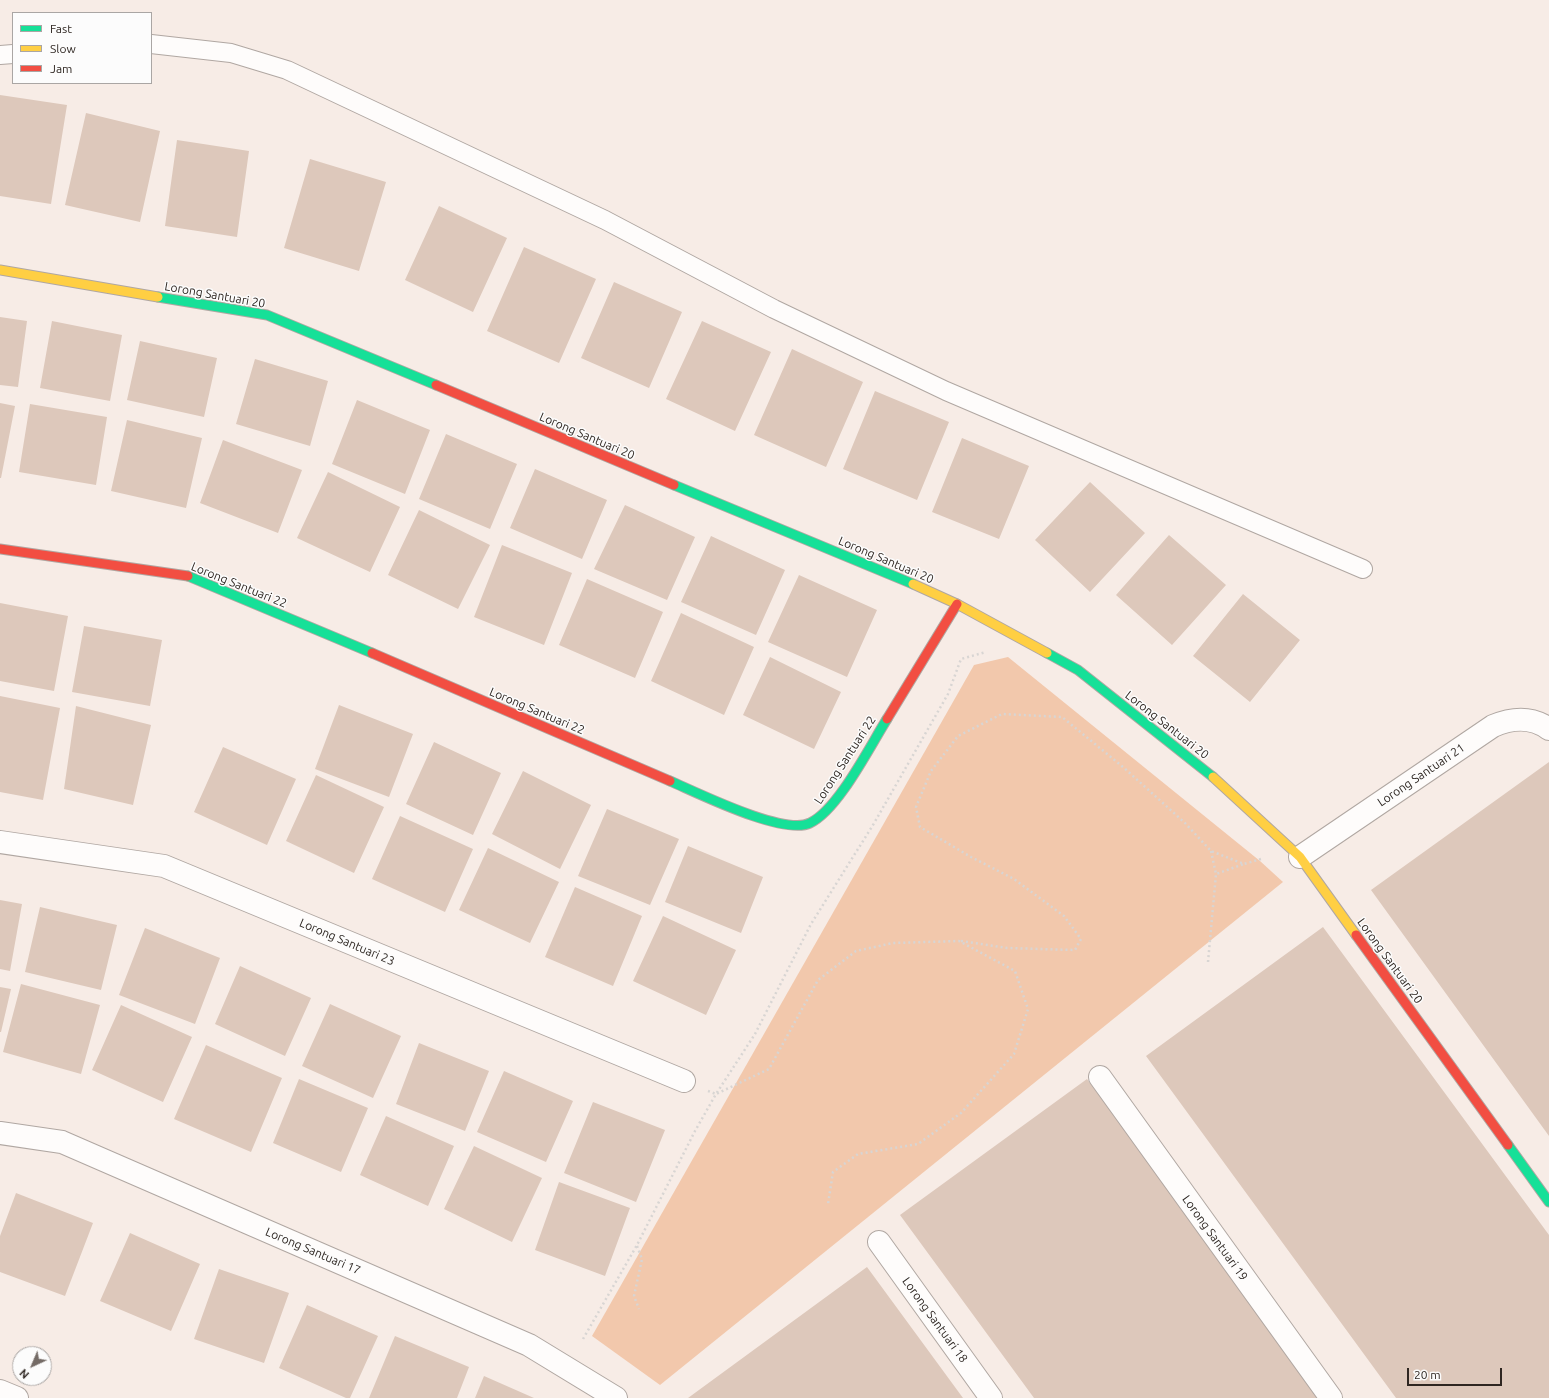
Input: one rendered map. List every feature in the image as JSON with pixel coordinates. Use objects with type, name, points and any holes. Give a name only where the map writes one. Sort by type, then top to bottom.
[{"type":"street","name":"Lorong Santuari 20","points":[[0,270],[267,315],[957,604],[1078,670],[1217,780],[1300,857],[1549,1202]]},
{"type":"street","name":"Lorong Santuari 22","points":[[0,549],[191,576],[748,814],[778,823],[808,825],[824,813],[838,796],[957,604]]},
{"type":"street","name":"Lorong Santuari 21","points":[[1300,857],[1493,726],[1506,720],[1521,718],[1535,721],[1549,729]]},
{"type":"street","name":"Lorong Santuari 23","points":[[0,842],[164,866],[684,1081]]},
{"type":"street","name":"Lorong Santuari 19","points":[[1100,1077],[1331,1398]]},
{"type":"street","name":"Lorong Santuari 17","points":[[0,1133],[62,1142],[69,1145],[529,1345],[616,1398]]},
{"type":"street","name":"Lorong Santuari 18","points":[[879,1242],[991,1398]]},
{"type":"street","points":[[0,1391],[17,1398]]},
{"type":"lane","points":[[152,44],[231,52],[287,70],[605,220],[774,309],[946,391],[1364,569]]},
{"type":"lane","points":[[0,55],[12,54]]},
{"type":"path","points":[[583,1339],[637,1245],[695,1131],[716,1094],[754,1034],[811,924],[873,825],[948,694],[961,659],[992,650]]},
{"type":"path","points":[[684,1081],[716,1094],[769,1070],[818,980],[856,951],[893,944],[959,941],[1007,948],[1074,950],[1081,939],[1064,916],[1014,879],[971,858],[920,827],[916,807],[931,771],[958,736],[1002,714],[1062,717],[1123,767],[1185,823],[1211,851],[1244,864]]},
{"type":"path","points":[[1208,962],[1216,874],[1211,851]]},
{"type":"path","points":[[1216,874],[1273,856],[1287,866],[1300,857]]},
{"type":"path","points":[[828,1204],[833,1172],[858,1154],[918,1144],[961,1113],[1014,1054],[1028,1009],[1015,971],[959,941]]},
{"type":"path","points":[[637,1245],[642,1259],[634,1296],[639,1309]]},
{"type":"shaded area","points":[[1008,657],[1260,861],[1283,882],[660,1385],[592,1336],[974,665]]},
{"type":"building","points":[[0,95],[67,105],[51,204],[0,196]]},
{"type":"building","points":[[86,113],[160,131],[140,222],[65,205]]},
{"type":"building","points":[[177,140],[249,151],[237,237],[165,226]]},
{"type":"building","points":[[310,159],[386,182],[359,271],[284,248]]},
{"type":"building","points":[[439,206],[507,238],[473,312],[405,280]]},
{"type":"building","points":[[524,247],[596,279],[559,363],[487,331]]},
{"type":"building","points":[[614,282],[682,312],[649,388],[581,358]]},
{"type":"building","points":[[0,317],[27,321],[18,387],[0,385]]},
{"type":"building","points":[[52,321],[122,335],[110,401],[40,388]]},
{"type":"building","points":[[702,321],[771,352],[735,431],[666,399]]},
{"type":"building","points":[[140,341],[217,358],[204,417],[127,400]]},
{"type":"building","points":[[792,349],[863,382],[826,467],[754,435]]},
{"type":"building","points":[[255,359],[328,381],[310,446],[236,424]]},
{"type":"building","points":[[875,391],[949,422],[917,500],[843,469]]},
{"type":"building","points":[[357,400],[430,430],[405,494],[332,464]]},
{"type":"building","points":[[0,403],[15,406],[1,478],[0,478]]},
{"type":"building","points":[[30,404],[107,417],[96,485],[19,472]]},
{"type":"building","points":[[127,420],[202,438],[186,508],[111,491]]},
{"type":"building","points":[[446,434],[517,464],[490,529],[419,499]]},
{"type":"building","points":[[962,438],[1029,466],[999,539],[932,512]]},
{"type":"building","points":[[223,440],[302,470],[278,533],[200,503]]},
{"type":"building","points":[[535,469],[607,500],[582,559],[510,528]]},
{"type":"building","points":[[328,472],[400,507],[370,572],[297,538]]},
{"type":"building","points":[[1090,482],[1145,533],[1090,592],[1035,540]]},
{"type":"building","points":[[625,505],[695,537],[667,600],[594,569]]},
{"type":"building","points":[[419,510],[490,545],[458,609],[388,575]]},
{"type":"building","points":[[1169,535],[1226,585],[1172,645],[1116,595]]},
{"type":"building","points":[[711,536],[785,570],[756,635],[681,602]]},
{"type":"building","points":[[502,545],[572,573],[544,645],[474,617]]},
{"type":"building","points":[[799,575],[877,610],[847,677],[768,642]]},
{"type":"building","points":[[587,579],[663,612],[635,678],[559,645]]},
{"type":"building","points":[[1243,594],[1300,640],[1250,702],[1193,656]]},
{"type":"building","points":[[0,603],[68,616],[54,691],[0,681]]},
{"type":"building","points":[[681,613],[754,647],[724,715],[651,681]]},
{"type":"building","points":[[84,626],[162,640],[150,706],[72,692]]},
{"type":"building","points":[[770,657],[841,692],[814,749],[743,715]]},
{"type":"building","points":[[0,696],[60,708],[43,800],[0,792]]},
{"type":"building","points":[[339,705],[413,734],[389,797],[315,769]]},
{"type":"building","points":[[76,706],[151,725],[133,805],[64,789]]},
{"type":"building","points":[[434,742],[501,773],[473,835],[406,804]]},
{"type":"building","points":[[223,747],[296,779],[267,845],[194,812]]},
{"type":"building","points":[[1549,762],[1549,1136],[1371,890]]},
{"type":"building","points":[[523,771],[591,805],[560,869],[492,834]]},
{"type":"building","points":[[316,775],[384,807],[354,873],[286,841]]},
{"type":"building","points":[[607,809],[679,839],[650,905],[578,876]]},
{"type":"building","points":[[400,816],[473,849],[445,912],[372,879]]},
{"type":"building","points":[[688,846],[763,877],[741,933],[665,902]]},
{"type":"building","points":[[488,848],[559,882],[530,943],[459,910]]},
{"type":"building","points":[[575,887],[642,916],[613,986],[545,957]]},
{"type":"building","points":[[0,900],[22,904],[10,971],[0,969]]},
{"type":"building","points":[[40,907],[117,925],[101,990],[25,972]]},
{"type":"building","points":[[663,916],[736,950],[706,1015],[633,981]]},
{"type":"building","points":[[1323,927],[1549,1235],[1549,1398],[1396,1398],[1146,1056]]},
{"type":"building","points":[[145,928],[220,958],[195,1024],[119,995]]},
{"type":"building","points":[[240,966],[311,998],[285,1056],[215,1024]]},
{"type":"building","points":[[21,984],[100,1005],[81,1074],[3,1052]]},
{"type":"building","points":[[0,987],[11,989],[1,1032],[0,1032]]},
{"type":"building","points":[[330,1004],[401,1036],[373,1098],[302,1066]]},
{"type":"building","points":[[121,1005],[192,1037],[163,1102],[92,1070]]},
{"type":"building","points":[[419,1043],[489,1071],[465,1131],[396,1104]]},
{"type":"building","points":[[206,1045],[282,1078],[251,1152],[174,1119]]},
{"type":"building","points":[[504,1071],[573,1101],[546,1162],[477,1132]]},
{"type":"building","points":[[299,1079],[368,1108],[341,1172],[273,1143]]},
{"type":"building","points":[[1087,1079],[1322,1398],[1034,1398],[900,1215]]},
{"type":"building","points":[[593,1102],[665,1130],[636,1202],[564,1173]]},
{"type":"building","points":[[386,1116],[454,1146],[428,1206],[360,1175]]},
{"type":"building","points":[[474,1146],[542,1178],[512,1242],[444,1209]]},
{"type":"building","points":[[559,1182],[630,1208],[605,1276],[535,1250]]},
{"type":"building","points":[[16,1193],[93,1223],[65,1296],[0,1272],[0,1236]]},
{"type":"building","points":[[130,1233],[200,1264],[171,1331],[100,1301]]},
{"type":"building","points":[[867,1267],[963,1398],[688,1398]]},
{"type":"building","points":[[219,1269],[289,1293],[264,1363],[194,1339]]},
{"type":"building","points":[[307,1305],[378,1336],[350,1398],[346,1398],[279,1368]]},
{"type":"building","points":[[395,1336],[469,1367],[457,1398],[369,1398]]},
{"type":"building","points":[[484,1376],[534,1398],[475,1398]]},
{"type":"traffic: fast","points":[[158,297],[267,315],[436,385]]},
{"type":"traffic: fast","points":[[674,485],[913,584]]},
{"type":"traffic: fast","points":[[188,576],[372,653]]},
{"type":"traffic: fast","points":[[1047,653],[1078,670],[1213,777]]},
{"type":"traffic: fast","points":[[670,781],[720,803],[762,819],[781,824],[798,825],[810,823],[821,816],[842,792],[887,719]]},
{"type":"traffic: fast","points":[[1508,1145],[1549,1202]]},
{"type":"traffic: slow","points":[[0,270],[158,297]]},
{"type":"traffic: slow","points":[[913,584],[957,604],[1047,653]]},
{"type":"traffic: slow","points":[[1213,777],[1300,857],[1356,935]]},
{"type":"traffic: jam","points":[[436,385],[674,485]]},
{"type":"traffic: jam","points":[[0,549],[188,576]]},
{"type":"traffic: jam","points":[[887,719],[957,604]]},
{"type":"traffic: jam","points":[[372,653],[670,781]]},
{"type":"traffic: jam","points":[[1356,935],[1508,1145]]}]
